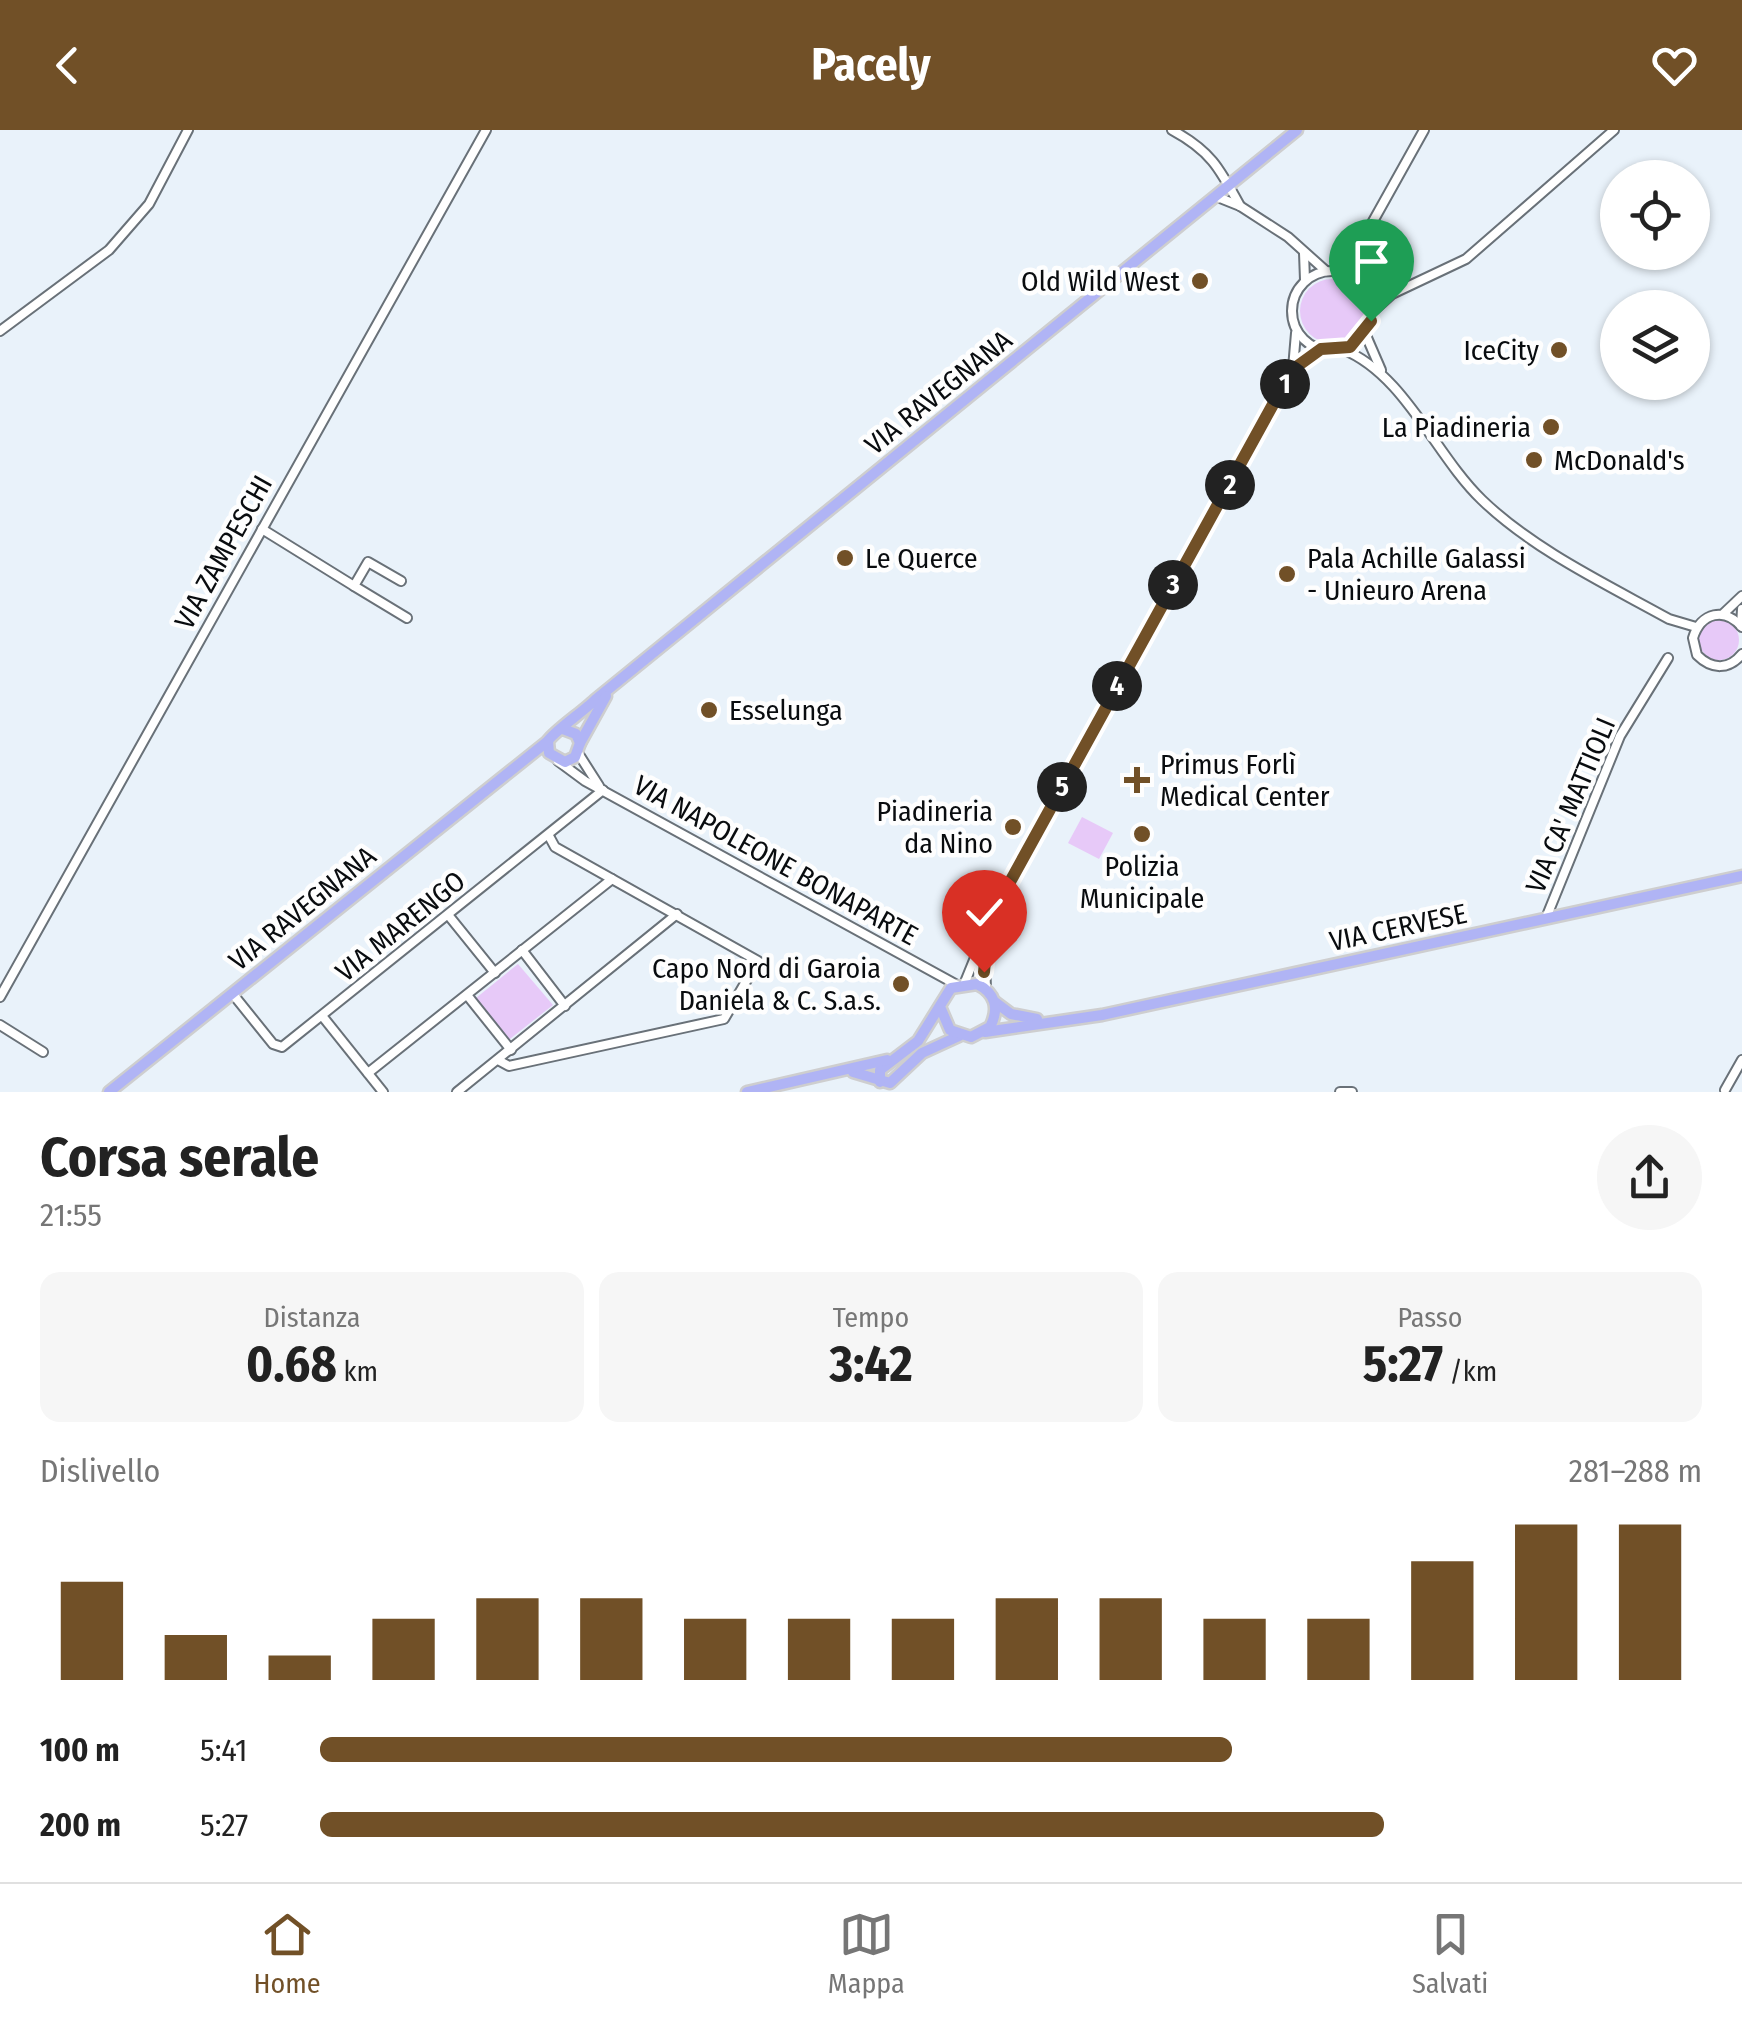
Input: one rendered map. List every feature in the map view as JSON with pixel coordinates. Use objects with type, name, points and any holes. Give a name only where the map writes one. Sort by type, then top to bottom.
[{"type":"main road","name":"VIA RAVEGNANA","points":[[563,729],[1296,130]]},
{"type":"main road","name":"VIA RAVEGNANA","points":[[579,748],[609,691]]},
{"type":"main road","points":[[522,758],[570,760],[579,748],[576,734],[563,729],[548,741],[555,759]]},
{"type":"main road","name":"VIA RAVEGNANA","points":[[110,1092],[548,741]]},
{"type":"main road","name":"VIA CERVESE","points":[[897,1080],[922,1053],[959,1036],[1063,1020],[1742,876]]},
{"type":"main road","points":[[880,1087],[880,1070],[918,1041],[941,1009],[945,996],[961,984],[986,988],[995,1002],[995,1018],[985,1032]]},
{"type":"main road","name":"VIA CERVESE","points":[[995,1002],[1011,1014],[1063,1020]]},
{"type":"main road","points":[[941,1009],[946,1026],[959,1036]]},
{"type":"main road","points":[[747,1092],[893,1058]]},
{"type":"main road","points":[[837,1072],[862,1073],[880,1087]]},
{"type":"main road","points":[[880,1087],[897,1080]]},
{"type":"street","points":[[0,332],[108,250],[149,204],[188,130]]},
{"type":"street","name":"VIA ZAMPESCHI","points":[[0,997],[486,130]]},
{"type":"street","points":[[1172,130],[1194,142],[1232,182],[1240,206]]},
{"type":"street","points":[[1305,280],[1330,270],[1357,250],[1424,130]]},
{"type":"street","points":[[1342,349],[1365,333],[1372,312],[1392,294],[1466,259],[1614,130]]},
{"type":"street","points":[[1214,196],[1240,206],[1330,270],[1355,278],[1364,287],[1372,312]]},
{"type":"street","points":[[1355,278],[1357,250]]},
{"type":"street","points":[[961,984],[985,931],[1292,370],[1292,302],[1305,280],[1304,253]]},
{"type":"street","points":[[1364,287],[1387,290],[1424,281]]},
{"type":"street","points":[[1295,328],[1321,349]]},
{"type":"street","points":[[1365,333],[1394,391]]},
{"type":"street","points":[[1292,370],[1321,349],[1342,349],[1370,363],[1478,497],[1507,522],[1669,619],[1693,638]]},
{"type":"street","points":[[262,529],[408,618]]},
{"type":"street","points":[[354,586],[368,562],[401,581]]},
{"type":"street","points":[[1723,614],[1742,596]]},
{"type":"street","points":[[1742,609],[1742,626]]},
{"type":"street","points":[[1740,659],[1724,666],[1706,664],[1697,655],[1693,638],[1696,627],[1710,615],[1723,614],[1742,626]]},
{"type":"street","points":[[1669,619],[1696,627]]},
{"type":"street","name":"VIA CA' MATTIOLI","points":[[1546,918],[1620,736],[1668,658]]},
{"type":"street","name":"VIA NAPOLEONE BONAPARTE","points":[[579,748],[601,788]]},
{"type":"street","name":"VIA NAPOLEONE BONAPARTE","points":[[555,759],[932,973],[961,984]]},
{"type":"street","name":"VIA MARENGO","points":[[232,993],[278,1047],[324,1016],[549,836],[601,788]]},
{"type":"street","points":[[498,1060],[509,1066],[724,1019],[758,960],[554,847],[549,836]]},
{"type":"street","points":[[368,1073],[612,878]]},
{"type":"street","points":[[458,1092],[677,914]]},
{"type":"street","points":[[449,916],[494,973]]},
{"type":"street","points":[[985,931],[986,988]]},
{"type":"street","points":[[522,950],[565,1006]]},
{"type":"street","points":[[0,969],[12,976]]},
{"type":"street","name":"VIA NAPOLEONE BONAPARTE","points":[[932,973],[945,996]]},
{"type":"street","points":[[467,995],[511,1050]]},
{"type":"street","points":[[324,1016],[383,1092]]},
{"type":"street","points":[[0,1025],[43,1052]]},
{"type":"street","points":[[1725,1090],[1742,1060]]},
{"type":"street","points":[[892,1092],[897,1080]]},
{"type":"street","points":[[1340,1092],[1352,1092]]},
{"type":"shaded area","points":[[1332,279],[1354,289],[1364,311],[1354,333],[1332,343],[1310,333],[1300,311],[1310,289]]},
{"type":"shaded area","points":[[1719,620],[1733,626],[1739,640],[1733,654],[1719,660],[1705,654],[1699,640],[1705,626]]},
{"type":"shaded area","points":[[1082,817],[1113,833],[1099,859],[1068,843]]},
{"type":"shaded area","points":[[518,964],[553,1005],[506,1042],[476,998]]},
{"type":"place","name":"Old Wild West","points":[[1200,281]]},
{"type":"place","name":"IceCity","points":[[1559,350]]},
{"type":"place","name":"La Piadineria","points":[[1551,427]]},
{"type":"place","name":"McDonald's","points":[[1534,460]]},
{"type":"place","name":"Le Querce","points":[[845,558]]},
{"type":"place","name":"Pala Achille Galassi - Unieuro Arena","points":[[1287,574]]},
{"type":"place","name":"Esselunga","points":[[709,710]]},
{"type":"place","name":"Primus Forlì Medical Center","points":[[1137,780]]},
{"type":"place","name":"Piadineria da Nino","points":[[1013,827]]},
{"type":"place","name":"Polizia Municipale","points":[[1142,834]]},
{"type":"place","name":"Capo Nord di Garoia Daniela & C. S.a.s.","points":[[901,984]]},
{"type":"route","points":[[984,972],[989,920],[1292,370],[1321,349],[1350,347],[1371,321]]}]
